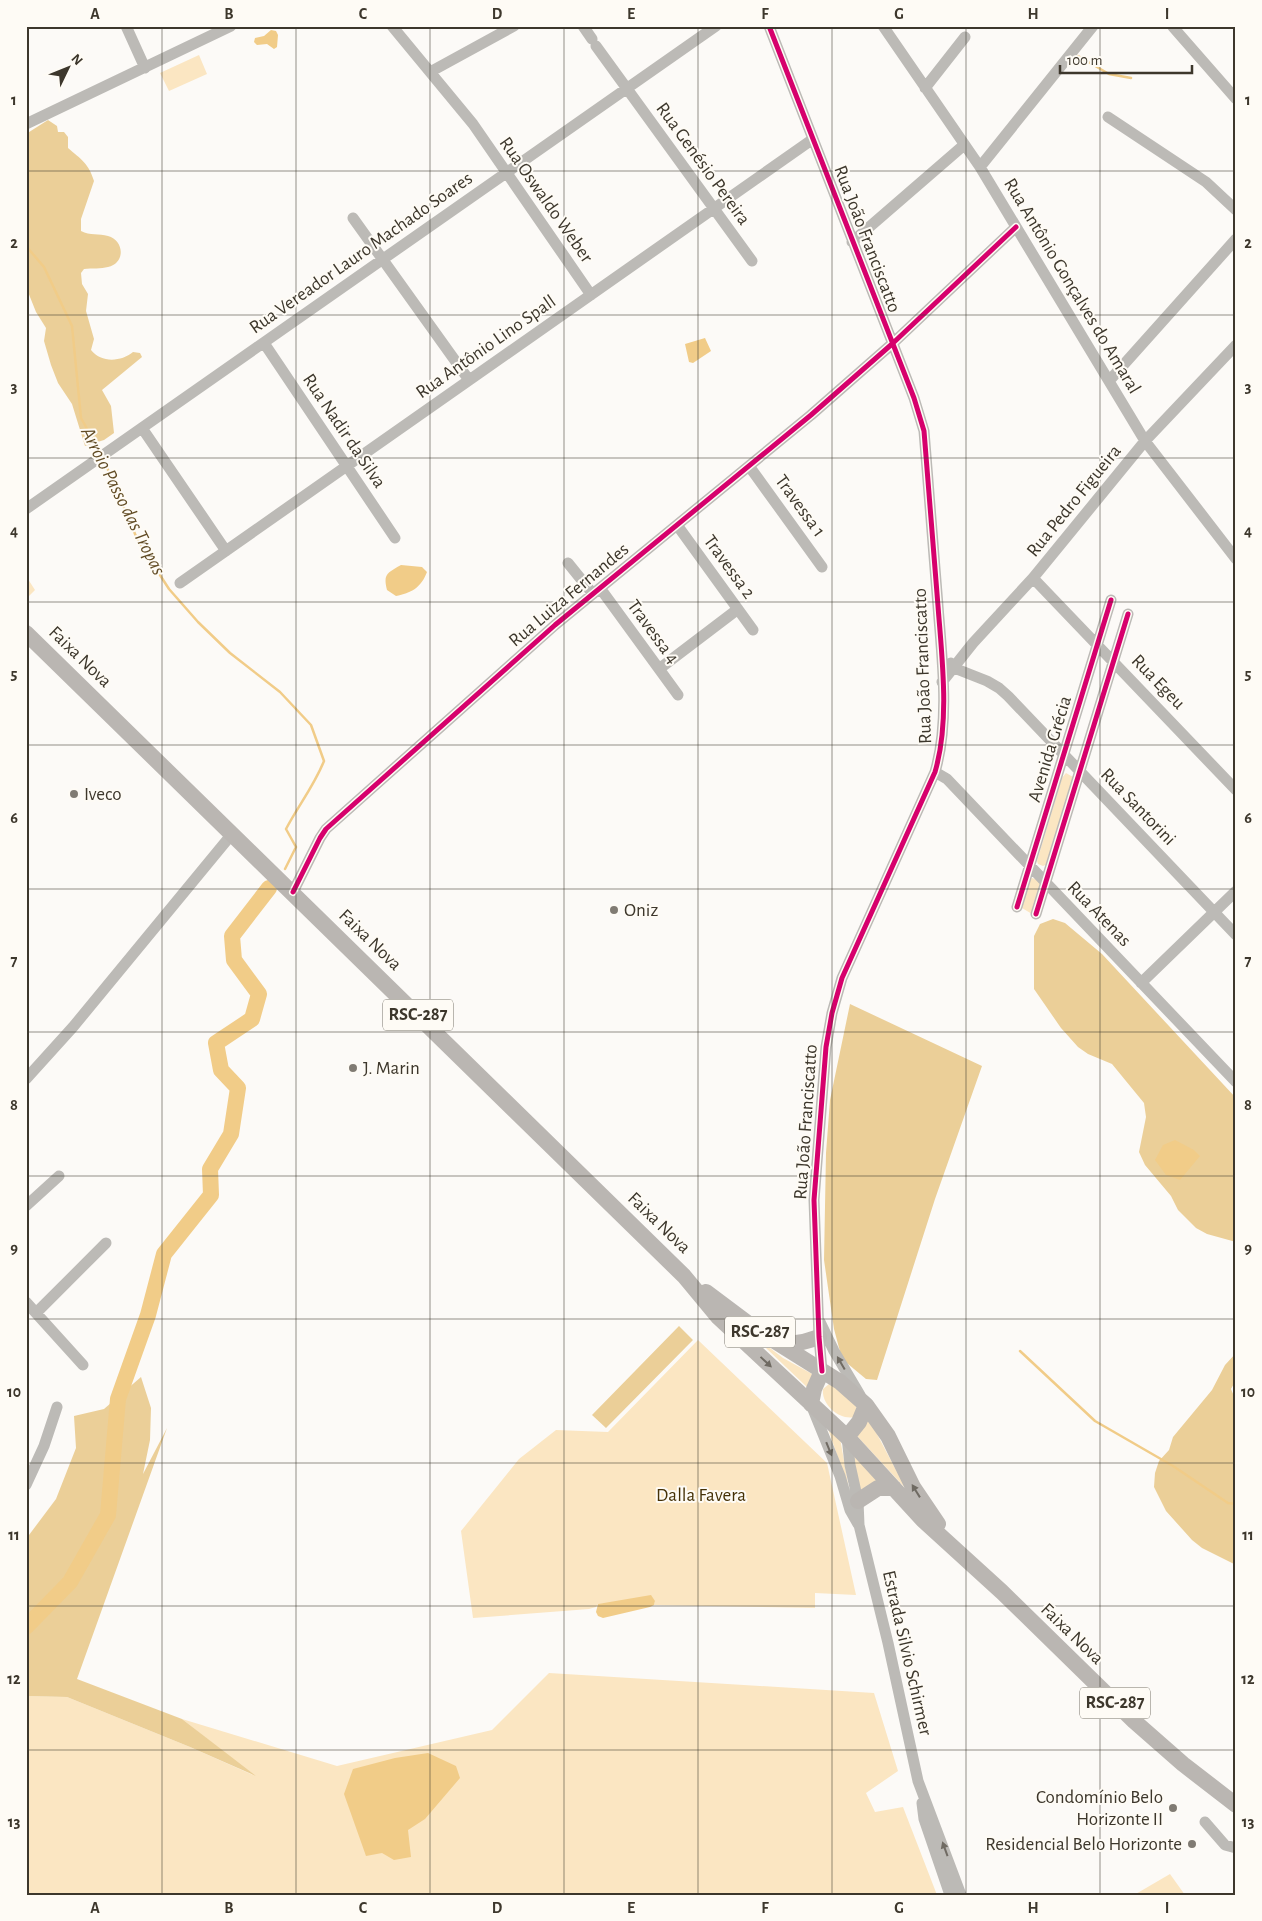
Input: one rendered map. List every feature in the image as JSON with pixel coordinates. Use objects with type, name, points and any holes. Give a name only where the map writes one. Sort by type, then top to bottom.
[{"type":"highway","name":"Faixa Nova","points":[[26,633],[684,1276],[718,1317],[847,1437],[923,1520],[1134,1721],[1183,1764],[1236,1805]]},
{"type":"highway","name":"Faixa Nova","points":[[684,1276],[754,1328],[840,1382],[866,1405],[888,1436],[913,1487],[952,1546]]},
{"type":"highway","points":[[773,1340],[792,1345],[819,1337]]},
{"type":"highway","points":[[811,1404],[814,1389],[822,1371]]},
{"type":"highway","points":[[847,1437],[859,1422],[866,1405]]},
{"type":"highway","points":[[858,1501],[878,1488],[894,1488]]},
{"type":"street","points":[[126,26],[145,68]]},
{"type":"street","points":[[26,124],[231,26]]},
{"type":"street","name":"Rua Oswaldo Weber","points":[[392,26],[473,124],[591,295]]},
{"type":"street","points":[[430,72],[514,26]]},
{"type":"street","name":"Rua Genésio Pereira","points":[[582,26],[752,261]]},
{"type":"street","name":"Rua Vereador Lauro Machado Soares","points":[[26,509],[716,26]]},
{"type":"street","name":"Rua João Franciscatto","points":[[769,26],[914,398],[924,431],[941,653],[940,754],[935,772],[842,978],[832,1013],[825,1056],[814,1200],[822,1371]]},
{"type":"street","name":"Rua Antônio Gonçalves do Amaral","points":[[883,26],[980,167],[1146,441],[1236,559]]},
{"type":"street","points":[[980,167],[1093,26]]},
{"type":"street","points":[[1173,27],[1236,99]]},
{"type":"street","points":[[926,88],[965,37]]},
{"type":"street","points":[[1108,117],[1206,182],[1236,210]]},
{"type":"street","name":"Rua Antônio Lino Spall","points":[[180,583],[812,139]]},
{"type":"street","points":[[852,242],[964,145]]},
{"type":"street","points":[[353,218],[469,380]]},
{"type":"street","name":"Rua Luiza Fernandes","points":[[292,892],[326,829],[555,625],[811,415],[892,344],[1016,227]]},
{"type":"street","points":[[1109,381],[1236,239]]},
{"type":"street","name":"Rua Nadir da Silva","points":[[264,343],[395,538]]},
{"type":"street","name":"Rua Pedro Figueira","points":[[942,682],[973,643],[1033,578],[1146,441],[1236,345]]},
{"type":"street","points":[[142,428],[226,551]]},
{"type":"street","name":"Travessa 1","points":[[748,466],[822,567]]},
{"type":"street","name":"Travessa 2","points":[[677,525],[753,630]]},
{"type":"street","name":"Travessa 4","points":[[568,563],[596,591],[678,695]]},
{"type":"street","name":"Rua Egeu","points":[[1033,578],[1236,790]]},
{"type":"street","name":"Avenida Grécia","points":[[1017,907],[1111,600]]},
{"type":"street","points":[[659,669],[738,609]]},
{"type":"street","name":"Avenida Grécia","points":[[1036,914],[1128,614]]},
{"type":"street","name":"Rua Santorini","points":[[941,653],[954,668],[999,688],[1236,936]]},
{"type":"street","name":"Rua Atenas","points":[[935,772],[947,779],[1236,1082]]},
{"type":"street","points":[[26,1079],[73,1027],[232,834]]},
{"type":"street","points":[[1141,983],[1236,891]]},
{"type":"street","points":[[26,1206],[59,1176]]},
{"type":"street","points":[[36,1313],[106,1243]]},
{"type":"street","points":[[26,1302],[83,1365]]},
{"type":"street","name":"Rua João Franciscatto","points":[[819,1320],[834,1351],[866,1405]]},
{"type":"street","name":"Estrada Silvio Schirmer","points":[[811,1404],[840,1476],[850,1510],[860,1525]]},
{"type":"street","points":[[26,1485],[44,1446],[56,1406]]},
{"type":"street","name":"Estrada Silvio Schirmer","points":[[847,1437],[850,1465],[858,1501],[860,1525],[920,1789],[924,1820],[950,1895]]},
{"type":"street","name":"Estrada Silvio Schirmer","points":[[920,1789],[961,1895]]},
{"type":"street","points":[[1205,1822],[1225,1845],[1236,1848]]},
{"type":"green space","points":[[199,55],[207,74],[169,91],[160,73]]},
{"type":"green space","points":[[26,576],[35,590],[26,599]]},
{"type":"green space","points":[[1066,773],[1073,777],[1048,864],[1043,866],[1038,864],[1037,861],[1062,778]]},
{"type":"green space","points":[[1032,878],[1039,880],[1040,883],[1032,914],[1022,908],[1029,880]]},
{"type":"green space","points":[[747,1330],[783,1358],[814,1375],[808,1388]]},
{"type":"green space","name":"Dalla Favera","points":[[698,1340],[827,1463],[856,1595],[815,1593],[815,1608],[654,1605],[655,1601],[598,1604],[596,1607],[589,1609],[473,1618],[461,1531],[519,1459],[556,1430],[608,1432]]},
{"type":"green space","points":[[829,1384],[836,1385],[857,1405],[855,1417],[843,1417],[828,1406],[823,1395],[823,1389]]},
{"type":"green space","points":[[868,1417],[906,1489],[857,1436]]},
{"type":"green space","points":[[827,1426],[840,1438],[849,1489]]},
{"type":"green space","points":[[852,1452],[881,1483],[861,1493]]},
{"type":"green space","points":[[549,1673],[874,1693],[898,1771],[866,1793],[875,1812],[903,1807],[937,1895],[26,1895],[26,1696],[67,1697],[253,1775],[182,1719],[337,1766],[492,1730]]},
{"type":"green space","points":[[1170,1874],[1185,1895],[1134,1895]]},
{"type":"shaded area","points":[[271,30],[276,31],[278,35],[277,47],[274,49],[267,44],[257,45],[254,42],[255,38],[264,36]]},
{"type":"shaded area","points":[[48,120],[57,126],[58,132],[64,132],[68,137],[68,148],[87,166],[94,181],[81,219],[81,231],[113,238],[120,247],[121,252],[118,261],[114,265],[105,268],[84,269],[81,273],[82,284],[88,294],[86,311],[94,339],[91,350],[100,357],[111,360],[123,358],[133,352],[140,353],[142,357],[102,390],[111,406],[114,433],[104,440],[85,446],[72,404],[58,383],[51,365],[44,341],[46,328],[36,312],[26,287],[26,134]]},
{"type":"shaded area","points":[[705,338],[711,351],[693,363],[689,362],[685,344]]},
{"type":"shaded area","points":[[401,565],[422,567],[427,572],[419,586],[396,596],[387,590],[386,577],[389,572]]},
{"type":"shaded area","points":[[1053,919],[1065,923],[1102,954],[1236,1098],[1236,1242],[1207,1234],[1196,1228],[1178,1210],[1171,1196],[1145,1165],[1139,1152],[1146,1117],[1144,1103],[1112,1064],[1088,1054],[1078,1047],[1061,1028],[1034,989],[1034,936],[1040,924]]},
{"type":"shaded area","points":[[850,1004],[982,1066],[935,1199],[877,1380],[866,1379],[842,1359],[834,1329],[824,1260],[826,1153],[830,1100]]},
{"type":"shaded area","points":[[1175,1140],[1194,1150],[1200,1156],[1180,1180],[1166,1175],[1155,1160],[1163,1145]]},
{"type":"shaded area","points":[[679,1326],[693,1340],[606,1428],[592,1415]]},
{"type":"shaded area","points":[[1236,1353],[1236,1380],[1231,1389],[1236,1401],[1236,1565],[1202,1548],[1192,1540],[1166,1511],[1154,1487],[1155,1473],[1159,1461],[1169,1450],[1173,1437],[1212,1390],[1225,1365]]},
{"type":"shaded area","points":[[141,1377],[151,1408],[150,1440],[143,1474],[167,1428],[77,1679],[182,1719],[256,1776],[67,1697],[26,1696],[26,1539],[56,1499],[76,1448],[74,1416],[104,1409]]},
{"type":"shaded area","points":[[651,1595],[655,1601],[654,1605],[650,1607],[603,1618],[598,1616],[596,1612],[598,1604]]},
{"type":"shaded area","points":[[428,1753],[456,1766],[460,1778],[425,1819],[408,1830],[411,1857],[394,1860],[382,1853],[366,1856],[344,1794],[353,1769],[395,1758]]},
{"type":"waterway","points":[[1078,56],[1109,74],[1131,78]]},
{"type":"waterway","name":"Arroio Passo das Tropas","points":[[26,246],[44,267],[72,326],[81,418],[101,454]]},
{"type":"waterway","name":"Arroio Passo das Tropas","points":[[103,458],[138,541],[169,589],[198,622],[230,653],[280,692],[311,725],[324,761],[316,779],[286,829],[296,847],[285,869]]},
{"type":"waterway","name":"Arroio Passo das Tropas","points":[[26,1627],[70,1582],[108,1515],[118,1399],[148,1315],[164,1254],[211,1195],[210,1169],[231,1134],[238,1088],[221,1070],[216,1043],[252,1019],[259,994],[234,960],[232,936],[269,888]]},
{"type":"waterway","points":[[1020,1351],[1095,1421],[1173,1466],[1228,1503],[1236,1504]]},
{"type":"cycle path","points":[[769,26],[914,398],[924,431],[944,690],[940,752],[935,772],[842,978],[832,1013],[826,1047],[814,1200],[822,1371]]},
{"type":"cycle path","points":[[293,892],[326,829],[555,625],[811,415],[892,344],[1016,227]]},
{"type":"cycle path","points":[[1017,907],[1111,600]]},
{"type":"cycle path","points":[[1036,914],[1128,614]]},
{"type":"place","name":"Iveco","points":[[74,794]]},
{"type":"place","name":"Oniz","points":[[614,910]]},
{"type":"place","name":"J. Marin","points":[[353,1068]]},
{"type":"place","name":"Condomínio Belo Horizonte II","points":[[1173,1808]]},
{"type":"place","name":"Residencial Belo Horizonte","points":[[1192,1844]]}]
